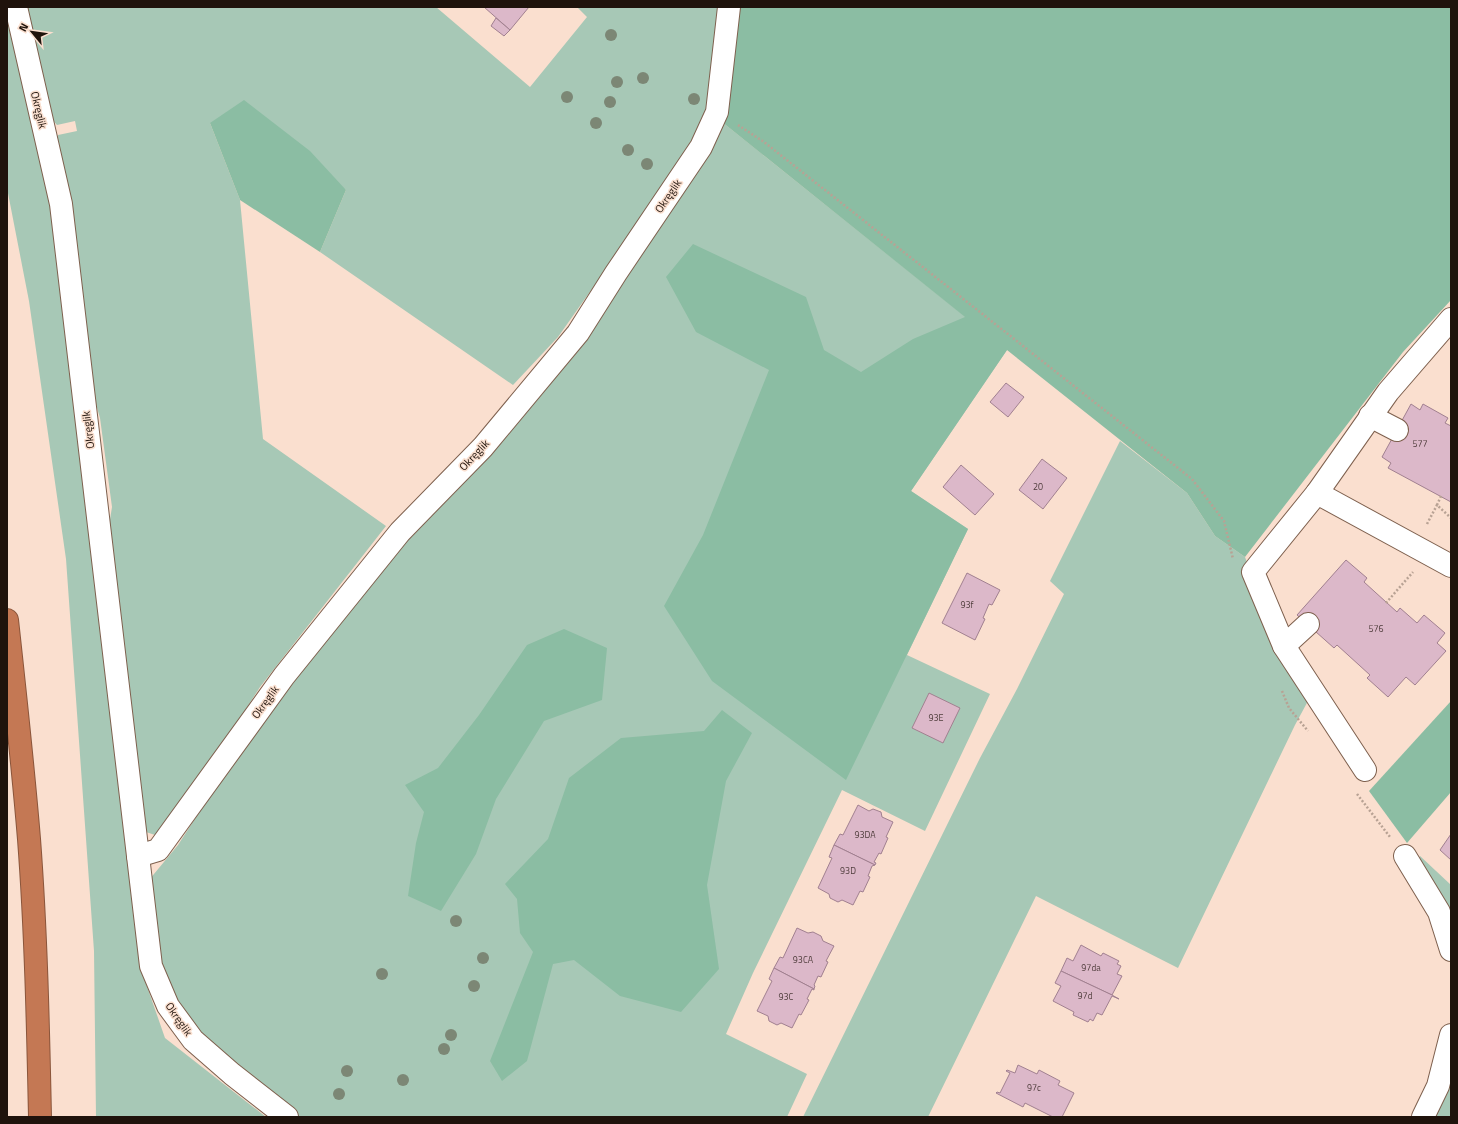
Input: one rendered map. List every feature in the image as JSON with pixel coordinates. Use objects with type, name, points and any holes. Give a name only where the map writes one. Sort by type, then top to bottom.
[{"type":"highway","points":[[7,620],[19,725],[29,840],[38,1017],[40,1117]]},
{"type":"street","name":"Okręglik","points":[[16,7],[61,204],[151,966],[168,1006],[193,1040],[232,1074],[287,1117]]},
{"type":"street","name":"Okręglik","points":[[138,856],[158,850],[284,676],[396,538],[483,446],[578,333],[616,273],[701,147],[718,112],[729,7]]},
{"type":"street","points":[[1365,770],[1284,646],[1253,572],[1317,493],[1388,392],[1451,319]]},
{"type":"street","points":[[1370,416],[1397,430]]},
{"type":"street","points":[[1317,493],[1451,566]]},
{"type":"street","points":[[1284,646],[1308,624]]},
{"type":"street","points":[[1405,856],[1439,912],[1451,950]]},
{"type":"street","points":[[1423,1117],[1438,1086],[1451,1035]]},
{"type":"path","points":[[718,112],[764,142],[1192,479],[1224,521],[1234,565]]},
{"type":"path","points":[[1427,525],[1441,496]]},
{"type":"path","points":[[1437,505],[1451,518]]},
{"type":"path","points":[[1386,603],[1428,553]]},
{"type":"path","points":[[1280,686],[1290,708],[1309,732]]},
{"type":"path","points":[[1352,788],[1405,856]]},
{"type":"green space","points":[[7,7],[55,229],[142,972],[165,1038],[266,1117],[96,1117],[94,951],[66,559],[29,301],[7,188]]},
{"type":"green space","points":[[23,7],[436,7],[530,87],[587,17],[577,7],[721,7],[711,112],[657,197],[558,337],[513,385],[320,252],[346,190],[210,123],[240,200],[263,439],[386,526],[260,687],[197,786],[155,835],[143,831],[107,538],[112,507],[100,418],[91,387],[55,142],[58,135],[77,131],[75,121],[57,125],[47,114]]},
{"type":"green space","points":[[736,7],[1451,7],[1451,300],[1403,352],[1245,557],[1215,536],[1187,493],[1007,350],[911,491],[968,529],[846,780],[712,681],[664,606],[703,535],[769,370],[696,332],[666,277],[693,244],[806,297],[824,350],[861,372],[913,339],[965,317],[722,122]]},
{"type":"green space","points":[[244,100],[310,151],[346,190],[320,252],[240,200],[210,123]]},
{"type":"green space","points":[[722,122],[1007,350],[911,491],[968,529],[907,655],[990,694],[925,831],[842,790],[753,973],[726,1034],[807,1074],[787,1117],[298,1117],[231,1066],[176,1007],[158,964],[149,880],[178,845],[242,746],[415,530],[514,421]]},
{"type":"green space","points":[[1120,441],[1187,493],[1215,536],[1245,557],[1285,667],[1308,701],[1178,968],[1036,896],[928,1117],[803,1117],[980,758],[1017,689],[1064,594],[1050,581]]},
{"type":"green space","points":[[564,629],[607,648],[602,700],[544,721],[496,799],[476,854],[441,911],[408,896],[416,843],[424,812],[405,785],[438,768],[479,715],[527,645]]},
{"type":"green space","points":[[1451,701],[1451,792],[1407,843],[1369,791]]},
{"type":"green space","points":[[722,710],[752,733],[726,781],[707,885],[719,969],[681,1012],[620,996],[574,960],[553,964],[527,1061],[502,1081],[490,1061],[533,952],[520,933],[517,899],[505,884],[548,839],[569,778],[621,738],[704,731]]},
{"type":"green space","points":[[1420,856],[1451,885],[1451,916],[1418,860]]},
{"type":"green space","points":[[1451,1056],[1451,1117],[1430,1117]]},
{"type":"building","points":[[484,7],[529,7],[510,30]]},
{"type":"building","points":[[496,18],[510,30],[504,36],[491,26]]},
{"type":"building","points":[[1006,383],[1024,397],[1008,417],[990,402]]},
{"type":"building","points":[[1411,404],[1420,410],[1423,404],[1448,418],[1445,423],[1451,426],[1451,502],[1388,468],[1391,463],[1382,457]]},
{"type":"building","points":[[1042,459],[1067,478],[1043,509],[1019,490]]},
{"type":"building","points":[[961,465],[994,494],[975,515],[943,487]]},
{"type":"building","points":[[1346,560],[1367,578],[1364,582],[1397,612],[1400,608],[1417,623],[1424,615],[1445,633],[1437,643],[1446,651],[1415,685],[1406,677],[1388,697],[1367,678],[1370,675],[1337,645],[1334,648],[1297,615]]},
{"type":"building","points":[[967,573],[1000,590],[992,605],[989,604],[983,618],[985,619],[975,640],[942,623]]},
{"type":"building","points":[[929,693],[960,708],[943,743],[912,728]]},
{"type":"building","points":[[858,805],[869,811],[873,809],[881,812],[882,817],[893,822],[886,837],[888,838],[881,854],[879,853],[874,862],[876,863],[875,865],[834,845],[840,834],[843,835]]},
{"type":"building","points":[[1451,834],[1451,860],[1440,850]]},
{"type":"building","points":[[834,845],[875,865],[872,866],[868,876],[870,877],[863,892],[860,891],[853,905],[842,900],[838,902],[830,898],[829,894],[818,888],[832,858],[829,857]]},
{"type":"building","points":[[797,928],[808,933],[813,932],[821,936],[823,941],[834,946],[826,961],[828,962],[821,977],[818,976],[814,989],[774,968],[780,957],[783,958]]},
{"type":"building","points":[[1081,945],[1101,956],[1103,953],[1119,961],[1117,964],[1121,966],[1117,974],[1122,976],[1112,995],[1061,971],[1067,958],[1073,961]]},
{"type":"building","points":[[774,968],[814,989],[812,989],[807,999],[809,1000],[801,1015],[799,1014],[792,1028],[781,1023],[777,1025],[769,1021],[768,1016],[757,1011],[772,981],[769,979]]},
{"type":"building","points":[[1061,971],[1119,999],[1112,996],[1102,1015],[1097,1013],[1093,1021],[1090,1019],[1088,1022],[1073,1015],[1074,1012],[1053,1001],[1061,986],[1055,983]]},
{"type":"building","points":[[1018,1065],[1037,1074],[1039,1070],[1060,1081],[1058,1085],[1074,1093],[1062,1117],[1053,1117],[1025,1103],[1023,1107],[996,1093],[1000,1093],[1010,1073],[1006,1071],[1015,1073]]}]
